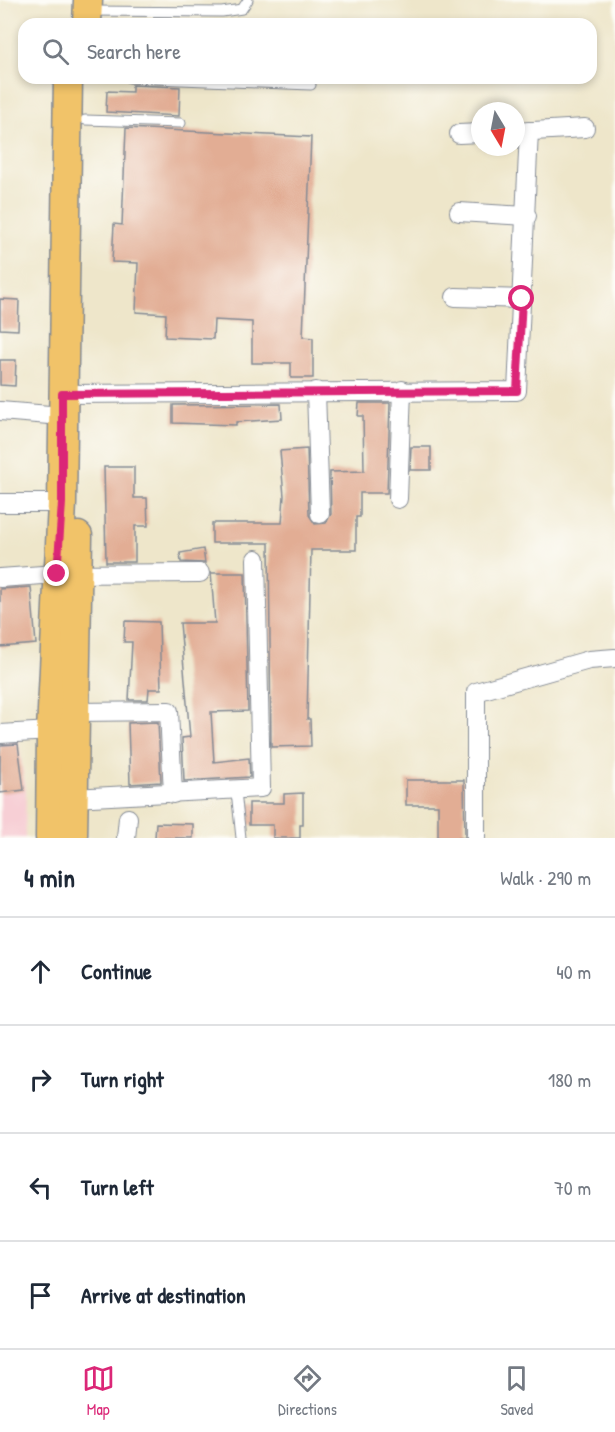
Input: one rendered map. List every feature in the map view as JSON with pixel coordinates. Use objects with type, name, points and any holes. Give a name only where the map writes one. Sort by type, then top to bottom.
[{"type":"main road","points":[[50,838],[51,731],[67,574],[68,84]]},
{"type":"main road","points":[[73,838],[76,712],[62,503],[86,120],[86,84]]},
{"type":"street","points":[[525,131],[585,128]]},
{"type":"street","points":[[459,134],[471,133]]},
{"type":"street","points":[[0,411],[69,401],[402,390],[517,391],[527,216],[523,156]]},
{"type":"street","points":[[459,212],[527,216]]},
{"type":"street","points":[[455,297],[522,299]]},
{"type":"street","points":[[398,499],[402,390]]},
{"type":"street","points":[[316,392],[320,514]]},
{"type":"street","points":[[0,502],[62,503]]},
{"type":"street","points":[[73,798],[261,788],[256,559]]},
{"type":"street","points":[[0,578],[67,574],[200,573]]},
{"type":"street","points":[[476,838],[476,692],[589,660],[615,658]]},
{"type":"street","points":[[76,712],[169,711],[172,794]]},
{"type":"street","points":[[0,734],[51,731]]},
{"type":"street","points":[[126,838],[128,818]]},
{"type":"lane","points":[[80,12],[222,12],[242,9],[248,0]]},
{"type":"lane","points":[[86,120],[181,123]]},
{"type":"lane","points":[[236,791],[241,838]]},
{"type":"shaded area","points":[[18,739],[26,792],[25,838],[0,838],[0,741]]},
{"type":"building","points":[[132,85],[180,87],[179,116],[106,112],[107,91],[132,92]]},
{"type":"building","points":[[126,128],[311,137],[303,337],[313,338],[313,378],[291,378],[291,363],[252,363],[252,322],[214,320],[213,339],[165,337],[166,314],[136,312],[138,263],[112,262],[114,224],[122,225]]},
{"type":"building","points":[[0,299],[19,300],[18,330],[0,329]]},
{"type":"building","points":[[0,360],[16,360],[15,386],[0,385]]},
{"type":"building","points":[[359,403],[390,403],[387,493],[360,493],[360,517],[356,517],[356,550],[311,550],[307,719],[310,719],[311,746],[271,747],[269,543],[212,543],[212,523],[282,523],[284,496],[280,451],[307,449],[309,515],[315,524],[326,523],[331,514],[330,472],[364,471],[363,416],[358,416]]},
{"type":"building","points":[[281,404],[282,419],[236,422],[236,425],[173,423],[173,405]]},
{"type":"building","points":[[411,447],[431,447],[431,470],[410,470]]},
{"type":"building","points":[[104,467],[134,467],[134,498],[147,498],[148,526],[135,526],[135,562],[106,562]]},
{"type":"building","points":[[203,549],[205,563],[181,562],[180,553]]},
{"type":"building","points":[[211,573],[245,573],[248,711],[211,712],[214,762],[249,758],[250,777],[184,781],[182,738],[190,737],[180,623],[215,623]]},
{"type":"building","points":[[31,587],[36,644],[0,647],[0,589]]},
{"type":"building","points":[[125,621],[159,622],[161,689],[149,689],[148,700],[129,700],[132,642],[124,642]]},
{"type":"building","points":[[158,722],[161,782],[130,784],[128,723]]},
{"type":"building","points":[[18,744],[24,790],[0,793],[0,745]]},
{"type":"building","points":[[406,780],[464,780],[465,838],[438,838],[438,805],[406,805]]},
{"type":"building","points":[[303,793],[303,825],[300,825],[300,838],[273,838],[273,825],[249,825],[249,803],[284,803],[284,794]]},
{"type":"building","points":[[156,823],[193,824],[193,838],[155,838]]},
{"type":"route","points":[[57,574],[62,503],[62,394],[517,391],[522,299]]}]
